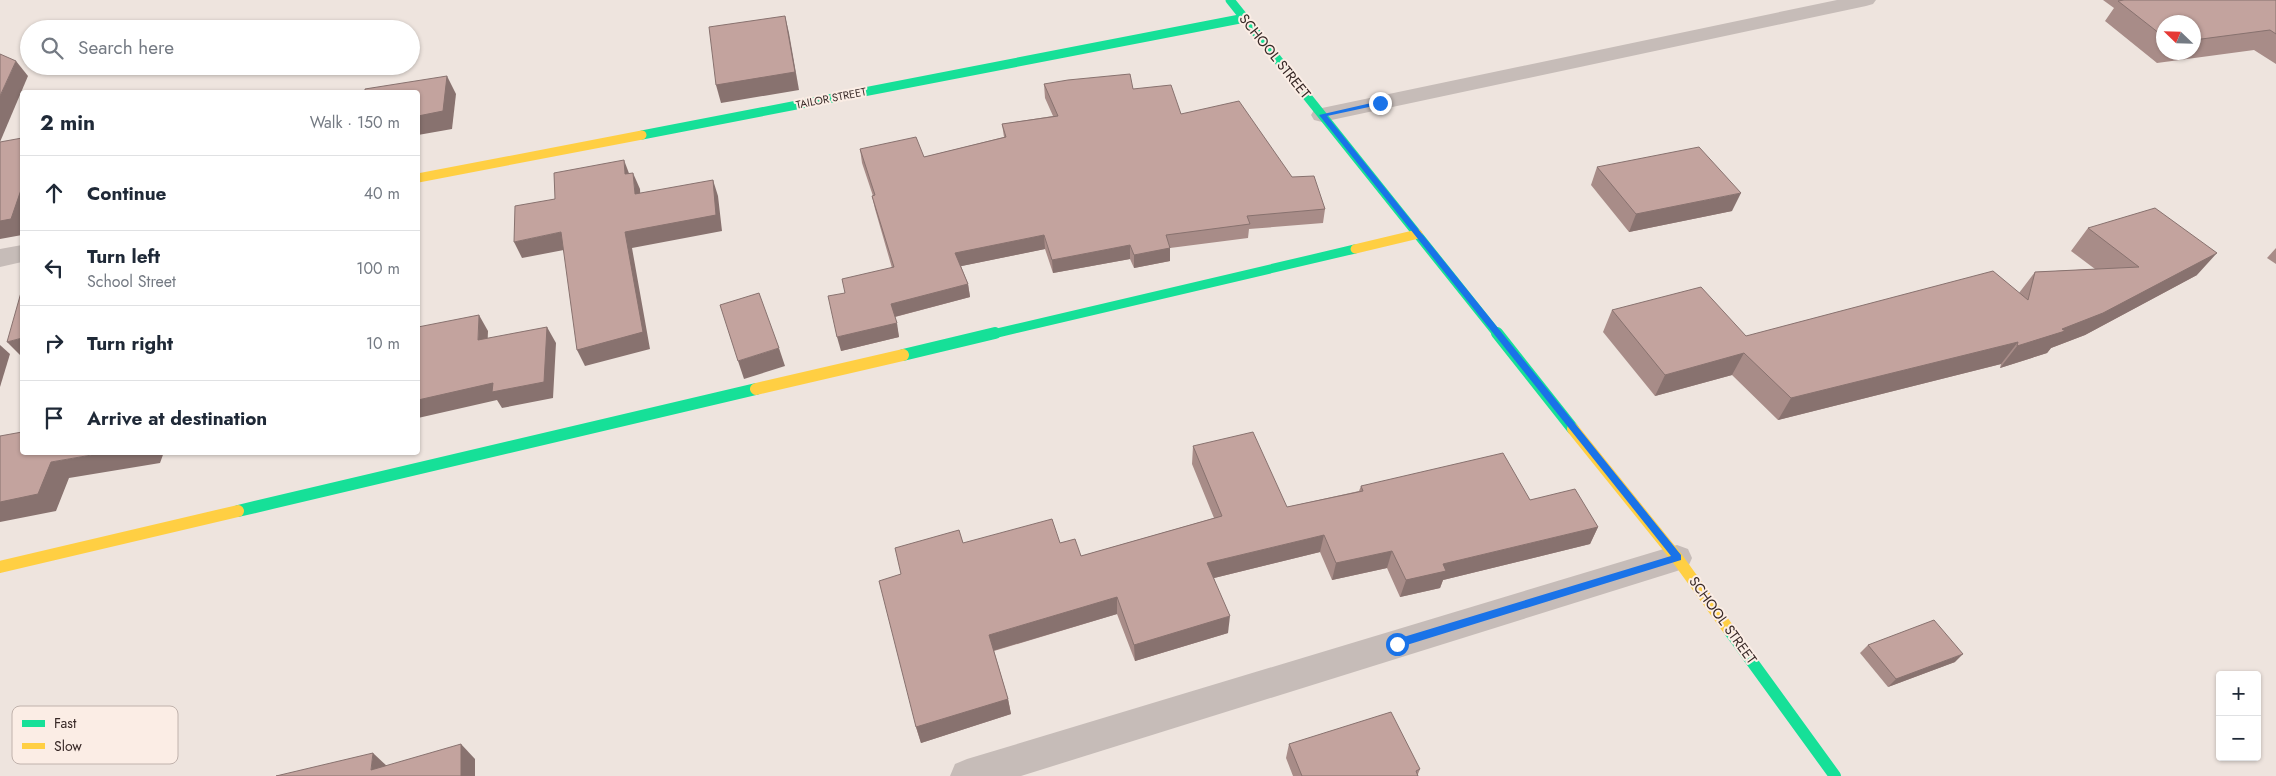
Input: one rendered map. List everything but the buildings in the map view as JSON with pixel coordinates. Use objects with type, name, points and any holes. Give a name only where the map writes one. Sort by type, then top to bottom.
[{"type":"street","name":"SCHOOL STREET","points":[[1230,0],[1677,558],[1835,776]]},
{"type":"street","points":[[1322,115],[1866,0]]},
{"type":"street","name":"TAILOR STREET","points":[[420,178],[1245,18]]},
{"type":"street","points":[[0,567],[1418,234]]},
{"type":"street","points":[[0,258],[20,254]]},
{"type":"street","points":[[968,776],[1677,558]]},
{"type":"traffic: fast","points":[[1230,0],[1573,429]]},
{"type":"traffic: fast","points":[[642,135],[1245,18]]},
{"type":"traffic: fast","points":[[903,355],[1355,249]]},
{"type":"traffic: fast","points":[[238,511],[756,389]]},
{"type":"traffic: fast","points":[[1729,630],[1835,776]]},
{"type":"traffic: slow","points":[[420,178],[642,135]]},
{"type":"traffic: slow","points":[[1355,249],[1418,234]]},
{"type":"traffic: slow","points":[[756,389],[903,355]]},
{"type":"traffic: slow","points":[[1573,429],[1677,558],[1729,630]]},
{"type":"traffic: slow","points":[[0,567],[238,511]]},
{"type":"route","points":[[1380,103],[1322,115],[1677,558],[1397,644]]}]
